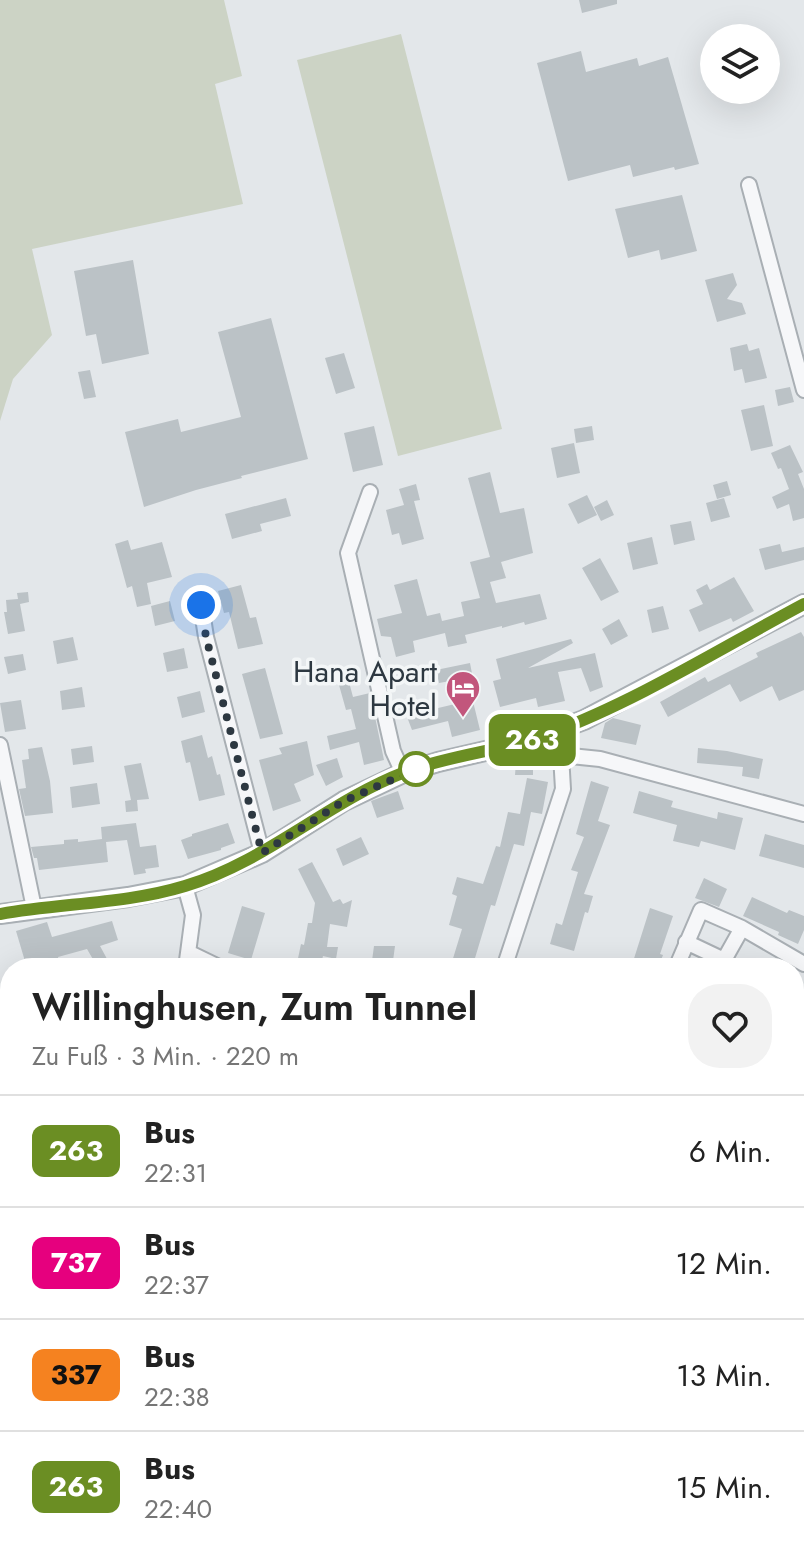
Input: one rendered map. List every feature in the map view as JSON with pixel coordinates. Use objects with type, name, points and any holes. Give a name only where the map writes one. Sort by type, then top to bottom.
[{"type":"street","points":[[749,185],[804,390]]},
{"type":"street","points":[[370,492],[348,553],[393,751],[403,773]]},
{"type":"street","points":[[0,914],[185,886],[262,853],[344,801],[403,773],[550,734],[584,720],[804,604]]},
{"type":"street","points":[[201,605],[206,637],[262,853]]},
{"type":"street","points":[[507,958],[563,789],[561,755],[550,734]]},
{"type":"street","points":[[0,745],[34,908]]},
{"type":"street","points":[[561,755],[600,759],[804,814]]},
{"type":"street","points":[[185,886],[193,915],[188,958]]},
{"type":"street","points":[[680,958],[701,910],[742,928],[794,958]]},
{"type":"street","points":[[725,958],[742,928]]},
{"type":"street","points":[[686,942],[720,958]]},
{"type":"shaded area","points":[[0,0],[224,0],[242,76],[215,84],[243,204],[32,249],[52,335],[13,379],[0,421]]},
{"type":"shaded area","points":[[401,34],[502,429],[398,456],[297,60]]},
{"type":"building","points":[[579,0],[617,0],[617,4],[582,13]]},
{"type":"building","points":[[581,51],[586,72],[637,58],[639,66],[668,57],[699,164],[633,177],[630,165],[568,181],[537,63]]},
{"type":"building","points":[[682,195],[697,251],[661,260],[659,250],[628,258],[615,209]]},
{"type":"building","points":[[133,260],[149,354],[102,364],[96,334],[86,336],[74,271]]},
{"type":"building","points":[[733,273],[737,285],[727,299],[742,303],[746,314],[717,322],[705,280]]},
{"type":"building","points":[[271,318],[308,459],[241,476],[144,507],[125,432],[178,419],[181,432],[241,417],[218,332]]},
{"type":"building","points":[[747,344],[749,351],[759,348],[767,378],[745,383],[742,369],[734,371],[730,348]]},
{"type":"building","points":[[344,353],[355,388],[336,394],[325,358]]},
{"type":"building","points":[[90,370],[96,397],[84,399],[78,372]]},
{"type":"building","points":[[790,387],[794,402],[778,406],[775,390]]},
{"type":"building","points":[[764,405],[773,446],[751,451],[741,410]]},
{"type":"building","points":[[374,426],[383,465],[353,472],[344,433]]},
{"type":"building","points":[[592,426],[594,440],[576,443],[574,429]]},
{"type":"building","points":[[574,443],[580,473],[557,478],[551,448]]},
{"type":"building","points":[[790,445],[803,472],[798,474],[804,489],[804,518],[793,521],[789,504],[777,509],[772,497],[789,489],[771,453]]},
{"type":"building","points":[[490,472],[500,513],[524,508],[533,553],[501,562],[506,578],[490,582],[496,603],[540,594],[547,619],[465,635],[467,643],[448,647],[445,633],[413,641],[415,652],[396,657],[391,637],[381,636],[377,619],[402,613],[394,585],[417,579],[427,616],[440,613],[442,621],[464,616],[461,602],[480,598],[470,562],[490,557],[468,478]]},
{"type":"building","points":[[727,481],[731,495],[717,499],[713,485]]},
{"type":"building","points":[[416,484],[420,500],[414,501],[424,539],[402,545],[399,533],[392,535],[386,510],[404,505],[399,489]]},
{"type":"building","points":[[587,495],[597,515],[578,524],[568,504]]},
{"type":"building","points":[[286,498],[291,516],[260,524],[262,531],[232,539],[225,514]]},
{"type":"building","points":[[724,498],[730,517],[711,522],[706,503]]},
{"type":"building","points":[[607,500],[614,515],[601,521],[594,507]]},
{"type":"building","points":[[691,521],[695,540],[674,545],[670,525]]},
{"type":"building","points":[[652,537],[658,564],[633,570],[627,543]]},
{"type":"building","points":[[128,540],[131,550],[162,542],[172,577],[147,583],[151,604],[137,607],[132,586],[127,588],[115,544]]},
{"type":"building","points":[[780,544],[782,552],[804,547],[804,560],[765,570],[759,549]]},
{"type":"building","points":[[600,558],[619,592],[601,601],[582,568]]},
{"type":"building","points":[[734,577],[754,611],[733,622],[731,618],[699,632],[689,610],[703,604],[696,590],[707,584],[710,590]]},
{"type":"building","points":[[241,585],[250,618],[256,617],[263,644],[238,649],[229,612],[224,613],[218,591]]},
{"type":"building","points":[[28,592],[29,602],[20,604],[25,631],[8,634],[4,612],[7,612],[6,600],[18,599],[17,593]]},
{"type":"building","points":[[170,601],[175,621],[155,626],[151,606]]},
{"type":"building","points":[[663,606],[669,629],[652,633],[647,610]]},
{"type":"building","points":[[619,619],[628,636],[611,645],[602,629]]},
{"type":"building","points":[[801,632],[804,637],[804,690],[779,701],[772,686],[740,702],[730,684],[668,717],[660,702],[705,677],[708,682],[758,657],[756,653]]},
{"type":"building","points":[[73,637],[78,660],[57,664],[53,641]]},
{"type":"building","points":[[571,639],[573,643],[528,668],[595,653],[603,687],[590,692],[581,668],[558,672],[565,701],[538,707],[536,698],[500,707],[493,681],[501,679],[496,659]]},
{"type":"building","points":[[184,648],[188,668],[167,672],[163,653]]},
{"type":"building","points":[[23,654],[26,670],[8,674],[4,657]]},
{"type":"building","points":[[470,663],[474,684],[469,685],[480,730],[452,737],[448,721],[412,730],[404,709],[432,702],[434,709],[455,704],[450,681],[439,683],[436,670]]},
{"type":"building","points":[[265,668],[283,734],[260,739],[242,674]]},
{"type":"building","points":[[349,682],[353,697],[370,693],[384,760],[364,765],[359,742],[330,750],[327,736],[356,729],[351,709],[346,710],[339,685]]},
{"type":"building","points":[[82,687],[85,707],[62,710],[60,691]]},
{"type":"building","points":[[200,691],[205,712],[182,718],[177,697]]},
{"type":"building","points":[[21,700],[26,729],[5,732],[0,703]]},
{"type":"building","points":[[613,718],[641,725],[636,745],[601,738],[605,723]]},
{"type":"building","points":[[202,735],[208,758],[212,756],[217,775],[220,774],[225,795],[199,801],[190,762],[186,763],[181,741]]},
{"type":"building","points":[[307,741],[314,775],[294,784],[301,801],[273,811],[259,760],[282,754],[279,748]]},
{"type":"building","points":[[92,746],[94,762],[73,765],[71,749]]},
{"type":"building","points":[[42,747],[53,813],[25,816],[19,789],[26,788],[22,760],[29,759],[28,749]]},
{"type":"building","points":[[698,748],[763,759],[759,779],[742,776],[743,767],[697,763]]},
{"type":"building","points":[[337,758],[343,777],[326,786],[316,765]]},
{"type":"building","points":[[516,762],[533,762],[533,775],[515,775]]},
{"type":"building","points":[[141,763],[149,799],[137,800],[138,811],[126,812],[125,801],[131,800],[124,766]]},
{"type":"building","points":[[527,778],[548,782],[542,814],[531,812],[524,846],[514,844],[475,958],[453,958],[462,929],[449,925],[457,896],[452,894],[457,877],[483,884],[496,846],[500,847],[508,812],[520,814]]},
{"type":"building","points":[[591,781],[609,787],[598,821],[610,825],[584,894],[593,896],[574,951],[550,944],[556,923],[562,925],[578,872],[571,870],[584,837],[576,834]]},
{"type":"building","points":[[97,783],[100,804],[72,808],[70,787]]},
{"type":"building","points":[[398,791],[404,809],[377,818],[371,801]]},
{"type":"building","points":[[639,791],[673,801],[671,807],[717,819],[718,812],[743,818],[735,850],[701,841],[699,847],[673,841],[677,825],[633,813]]},
{"type":"building","points":[[136,823],[140,847],[156,845],[159,867],[145,869],[146,873],[134,875],[127,840],[106,842],[108,862],[39,870],[37,858],[34,858],[31,847],[64,844],[64,840],[102,839],[101,827]]},
{"type":"building","points":[[228,823],[235,843],[188,859],[181,840]]},
{"type":"building","points":[[765,834],[804,845],[804,868],[759,856]]},
{"type":"building","points":[[361,837],[369,854],[343,866],[336,849]]},
{"type":"building","points":[[312,862],[333,902],[340,899],[343,904],[352,900],[347,927],[330,924],[327,947],[338,947],[336,958],[298,958],[308,923],[312,923],[315,903],[298,869]]},
{"type":"building","points":[[704,878],[727,889],[719,907],[695,898]]},
{"type":"building","points":[[752,897],[787,913],[789,910],[804,916],[804,930],[798,944],[743,916]]},
{"type":"building","points":[[242,906],[265,913],[252,958],[228,953]]},
{"type":"building","points":[[650,908],[673,916],[660,954],[662,958],[634,958]]},
{"type":"building","points":[[112,921],[118,940],[100,946],[107,958],[92,958],[87,949],[58,958],[24,958],[16,931],[47,922],[52,937]]},
{"type":"building","points":[[374,946],[395,946],[393,958],[372,958]]},
{"type":"bus line","name":"263","points":[[0,914],[185,886],[262,853],[344,801],[403,773],[475,752],[528,741],[584,720],[804,604]]},
{"type":"place","name":"Hana Apart Hotel","points":[[463,719]]},
{"type":"route","points":[[201,605],[206,637],[262,853],[344,801],[416,769]]}]
